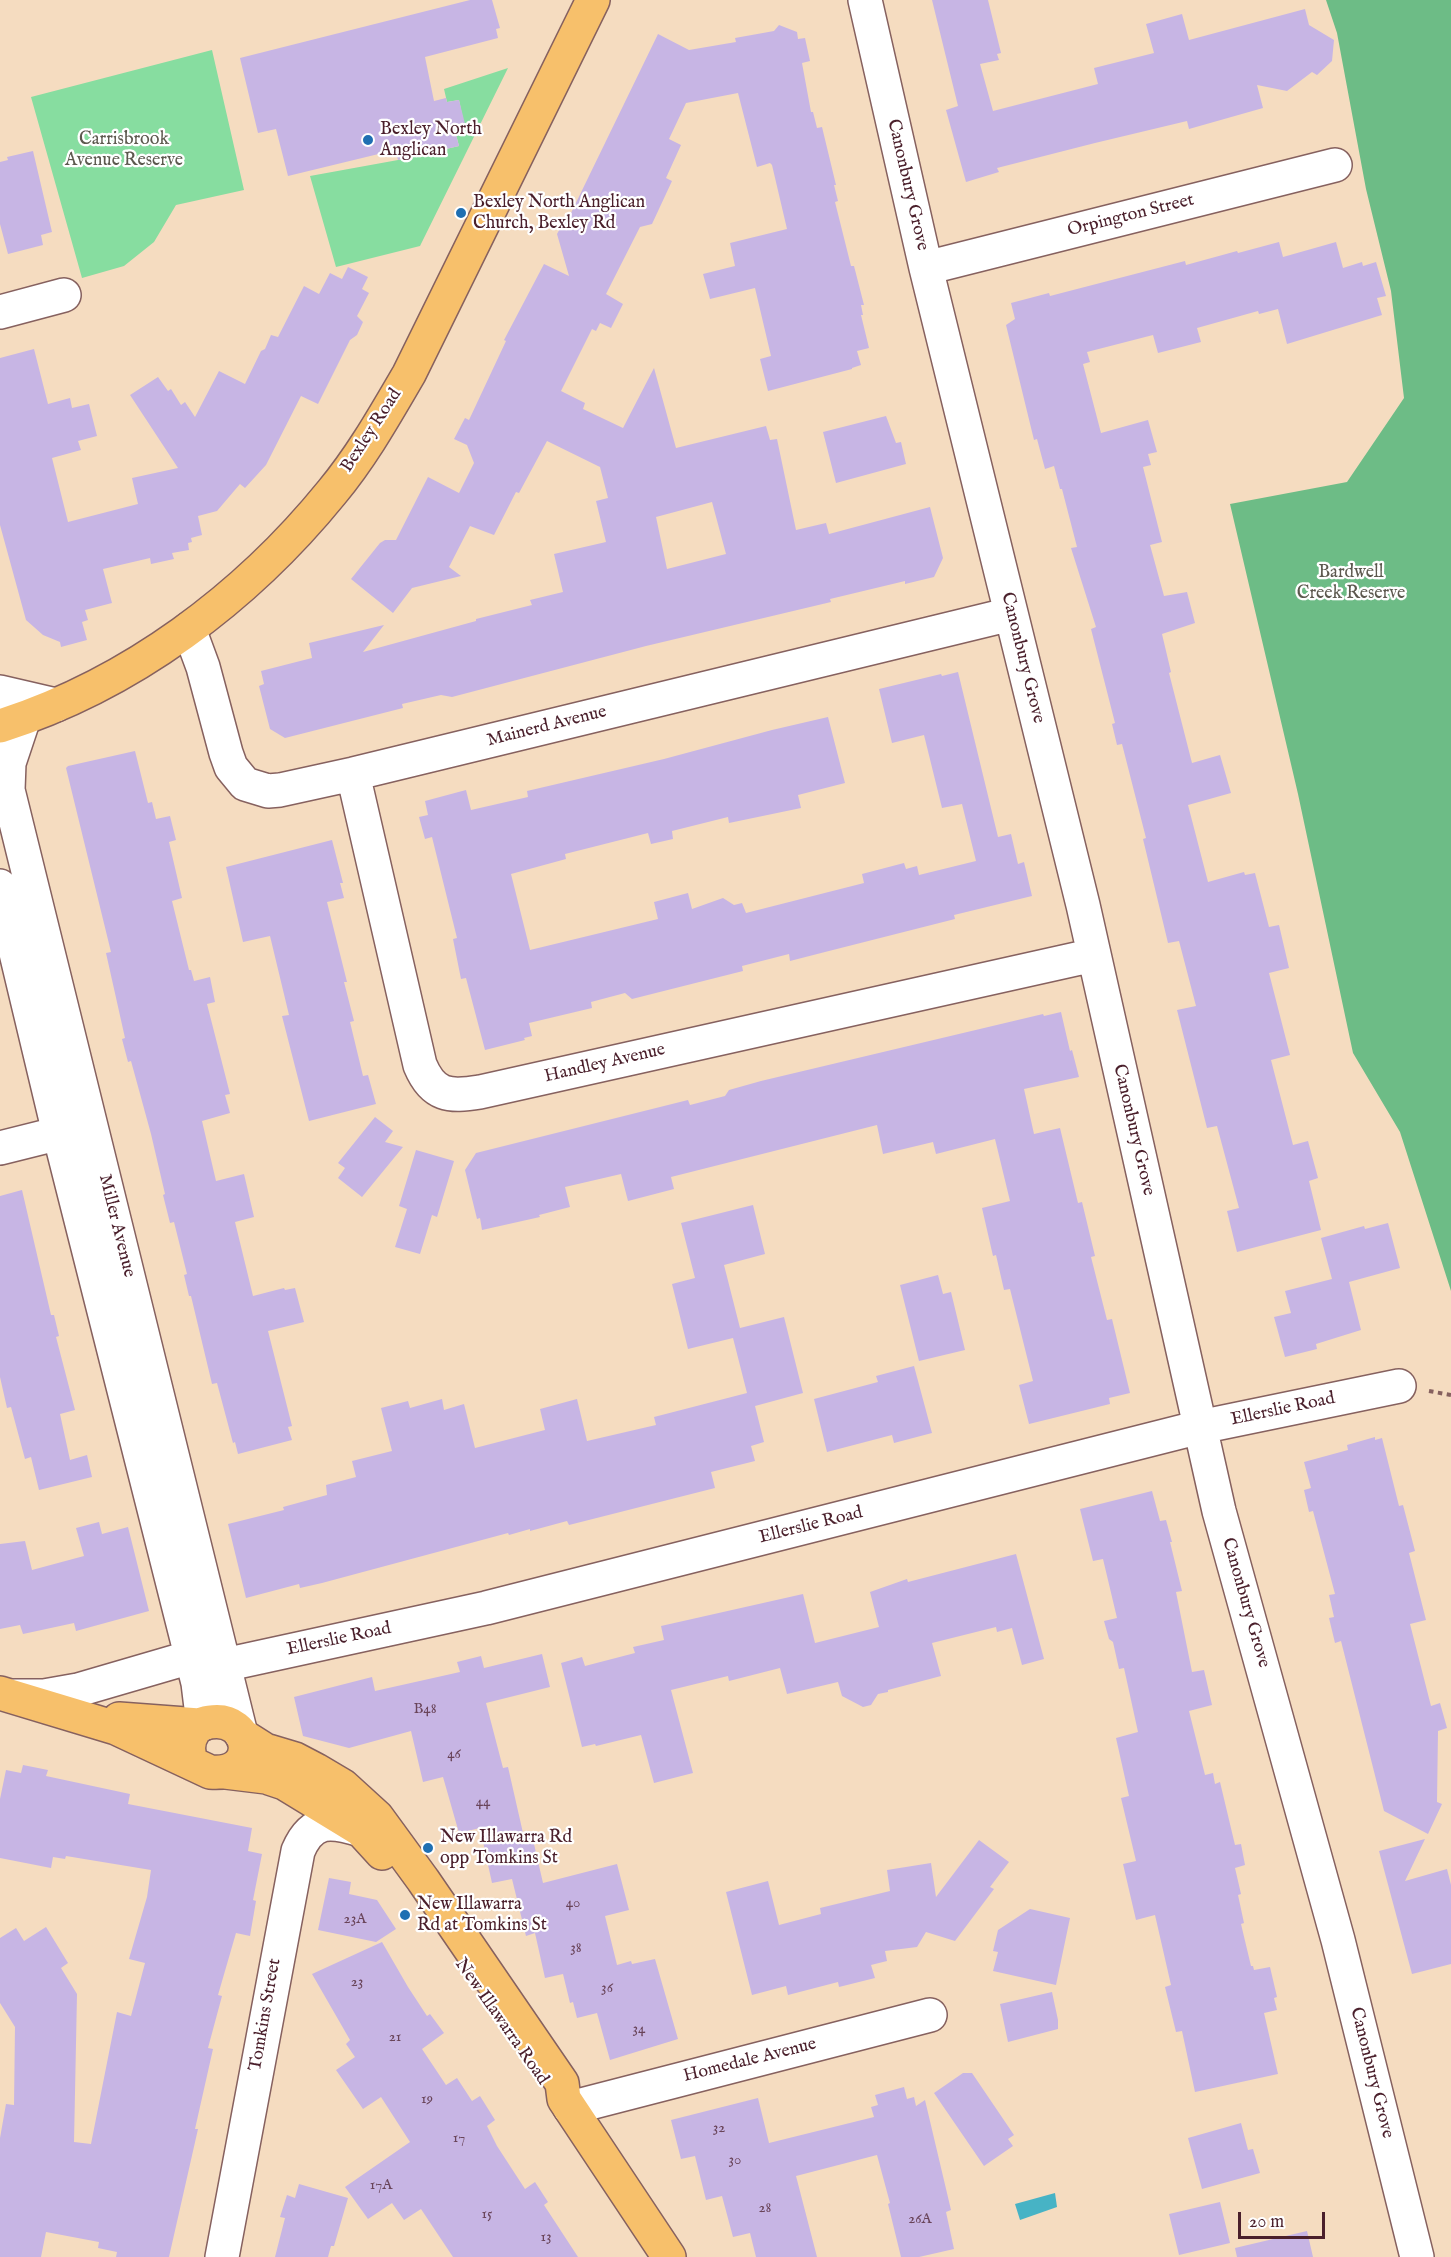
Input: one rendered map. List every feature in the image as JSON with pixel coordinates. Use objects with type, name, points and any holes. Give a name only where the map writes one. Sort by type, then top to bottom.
[{"type":"main road","name":"Bexley Road","points":[[12,722],[56,705],[142,659],[189,629],[233,594],[281,550],[332,492],[375,433],[409,374],[593,0]]},
{"type":"main road","points":[[5,1694],[116,1728],[210,1772],[225,1772],[235,1768],[244,1757],[246,1747],[242,1735],[224,1723],[212,1721],[201,1725],[193,1732],[189,1742],[189,1755],[192,1762]]},
{"type":"main road","points":[[70,1713],[104,1718],[201,1725]]},
{"type":"main road","name":"New Illawarra Road","points":[[242,1735],[265,1750],[295,1759],[316,1770],[349,1791],[377,1817],[562,2083],[567,2103],[669,2257]]},
{"type":"main road","name":"New Illawarra Road","points":[[225,1772],[277,1780],[361,1830],[391,1863],[550,2092],[567,2103]]},
{"type":"street","name":"Canonbury Grove","points":[[865,0],[926,268],[1094,955],[1219,1511],[1338,1940],[1417,2257]]},
{"type":"street","name":"Orpington Street","points":[[926,268],[1335,165]]},
{"type":"street","points":[[0,312],[64,295]]},
{"type":"street","name":"Mainerd Avenue","points":[[189,629],[203,667],[225,753],[231,767],[245,784],[268,791],[352,774],[1011,614]]},
{"type":"street","points":[[0,692],[56,705]]},
{"type":"street","name":"Miller Avenue","points":[[12,722],[8,790],[242,1735]]},
{"type":"street","name":"Handley Avenue","points":[[352,774],[420,1065],[428,1083],[446,1093],[457,1095],[480,1092],[1094,955]]},
{"type":"street","name":"Miller Avenue","points":[[0,886],[59,1133],[200,1694],[201,1725]]},
{"type":"street","points":[[0,1148],[91,1126]]},
{"type":"street","name":"Ellerslie Road","points":[[224,1665],[486,1608],[1200,1428],[1399,1386]]},
{"type":"street","points":[[5,1694],[44,1696],[78,1690],[191,1657],[224,1665]]},
{"type":"street","name":"Tomkins Street","points":[[222,2257],[294,1864],[304,1836],[317,1826],[338,1824],[361,1830]]},
{"type":"street","name":"Homedale Avenue","points":[[567,2103],[930,2015]]},
{"type":"green space","name":"Bardwell Creek Reserve","points":[[1326,0],[1451,0],[1451,1291],[1400,1132],[1353,1053],[1298,794],[1230,504],[1347,482],[1404,398],[1391,291],[1366,189],[1337,33]]},
{"type":"green space","name":"Carrisbrook Avenue Reserve","points":[[212,50],[244,190],[176,205],[154,242],[124,266],[82,278],[31,97]]},
{"type":"green space","points":[[508,68],[420,246],[336,267],[310,176],[459,146],[454,127],[464,124],[459,100],[447,102],[444,89]]},
{"type":"water","points":[[1055,2193],[1057,2207],[1020,2220],[1015,2204]]},
{"type":"building","points":[[470,0],[492,0],[500,28],[496,29],[498,38],[425,57],[434,101],[446,98],[447,102],[459,100],[465,124],[454,127],[459,146],[398,160],[395,150],[288,176],[276,129],[258,133],[240,58]]},
{"type":"building","points":[[932,0],[988,0],[1001,53],[997,54],[999,60],[980,64],[993,111],[1098,84],[1094,68],[1154,53],[1146,24],[1182,14],[1189,40],[1305,9],[1309,25],[1334,40],[1332,61],[1317,75],[1312,72],[1287,91],[1257,85],[1263,108],[1189,129],[1187,121],[1095,143],[997,168],[999,172],[966,182],[946,110],[958,106]]},
{"type":"building","points":[[779,25],[797,32],[798,39],[805,38],[810,61],[802,63],[811,112],[813,112],[817,128],[822,127],[836,185],[834,185],[838,201],[835,202],[851,266],[854,266],[864,305],[861,305],[863,315],[861,315],[869,348],[857,351],[861,365],[768,391],[760,359],[771,356],[755,288],[710,299],[703,274],[735,266],[730,243],[787,229],[772,165],[770,163],[757,167],[738,93],[686,103],[669,139],[681,145],[666,178],[672,181],[652,224],[640,227],[606,294],[623,304],[611,328],[600,323],[596,331],[592,329],[561,391],[585,403],[583,409],[623,428],[654,368],[676,448],[766,426],[770,440],[777,439],[796,530],[826,523],[829,534],[930,507],[943,558],[934,577],[905,584],[905,581],[830,599],[831,602],[646,646],[452,697],[441,695],[402,704],[403,708],[285,738],[270,729],[259,686],[264,684],[261,671],[312,658],[309,643],[384,625],[363,652],[532,605],[530,600],[563,592],[554,554],[606,542],[596,501],[608,498],[600,467],[547,441],[519,493],[516,492],[494,535],[470,526],[449,567],[461,576],[412,588],[393,613],[351,579],[380,543],[385,540],[396,540],[428,477],[459,493],[474,463],[467,445],[454,439],[465,418],[469,420],[506,341],[504,340],[544,264],[569,276],[557,234],[569,212],[571,213],[658,34],[689,50],[736,42],[735,38],[774,31]],"holes":[[[712,502],[726,554],[667,569],[656,517]]]},
{"type":"building","points":[[33,151],[52,232],[41,235],[43,245],[8,254],[0,224],[0,162],[8,160],[7,157]]},
{"type":"building","points":[[1279,242],[1283,257],[1336,242],[1343,268],[1362,262],[1363,266],[1376,262],[1386,296],[1377,298],[1382,315],[1287,344],[1278,309],[1259,314],[1258,311],[1197,328],[1201,342],[1158,353],[1153,335],[1087,352],[1090,362],[1083,364],[1101,433],[1148,420],[1157,452],[1148,454],[1151,465],[1143,467],[1162,542],[1150,545],[1164,596],[1187,592],[1195,623],[1162,634],[1171,672],[1169,673],[1192,763],[1220,755],[1231,793],[1188,805],[1208,882],[1244,872],[1245,875],[1255,873],[1269,927],[1279,925],[1289,968],[1269,973],[1290,1055],[1271,1060],[1293,1145],[1308,1141],[1318,1178],[1309,1181],[1321,1230],[1237,1252],[1227,1211],[1239,1208],[1217,1126],[1207,1128],[1177,1010],[1196,1006],[1179,941],[1168,943],[1143,839],[1146,838],[1122,744],[1117,745],[1112,724],[1115,723],[1091,629],[1096,627],[1071,548],[1077,547],[1062,489],[1060,489],[1054,466],[1045,469],[1037,439],[1034,440],[1006,325],[1015,319],[1011,303],[1049,293],[1050,296],[1185,261],[1186,265]]},
{"type":"building","points":[[348,267],[368,277],[362,289],[369,293],[357,316],[363,322],[357,335],[350,340],[318,404],[301,396],[266,465],[245,488],[240,484],[217,511],[198,516],[202,535],[191,538],[192,542],[188,543],[189,550],[172,553],[174,559],[151,564],[150,558],[103,569],[112,603],[85,610],[88,620],[82,622],[87,640],[61,647],[60,642],[43,635],[26,620],[0,525],[0,358],[34,349],[48,404],[70,398],[72,408],[89,404],[97,436],[78,441],[81,450],[52,458],[68,522],[138,504],[132,478],[178,468],[130,395],[158,377],[168,391],[171,389],[181,405],[185,402],[195,417],[219,371],[245,384],[271,335],[278,337],[304,286],[319,294],[330,273],[342,279]]},
{"type":"building","points":[[886,416],[896,443],[901,442],[906,464],[836,483],[823,432]]},
{"type":"building","points":[[958,672],[998,837],[1011,834],[1018,864],[1024,862],[1032,896],[954,915],[955,919],[790,961],[789,954],[742,966],[743,971],[632,999],[625,993],[591,1002],[592,1008],[529,1023],[532,1036],[524,1038],[525,1040],[485,1050],[466,978],[461,979],[453,939],[457,938],[432,837],[425,839],[419,817],[428,815],[425,801],[466,790],[471,810],[528,797],[527,791],[828,717],[845,783],[798,795],[801,808],[729,823],[728,817],[672,831],[673,839],[651,844],[648,833],[565,854],[566,859],[511,874],[530,950],[658,919],[654,902],[688,893],[692,909],[723,898],[734,905],[742,903],[746,913],[864,883],[862,874],[904,863],[906,869],[917,866],[919,875],[976,861],[962,804],[942,808],[924,735],[892,743],[879,689]]},
{"type":"building","points":[[135,751],[148,803],[152,802],[156,819],[170,816],[176,840],[169,842],[182,898],[172,901],[189,970],[191,970],[194,981],[210,977],[215,1002],[207,1004],[230,1094],[225,1095],[230,1113],[202,1121],[216,1181],[244,1174],[254,1217],[235,1222],[253,1296],[284,1288],[285,1290],[295,1288],[304,1322],[268,1331],[292,1426],[288,1427],[292,1440],[238,1454],[217,1383],[212,1384],[184,1275],[187,1274],[174,1222],[170,1223],[151,1134],[131,1061],[128,1062],[122,1039],[125,1038],[106,953],[111,952],[66,768]]},
{"type":"building","points":[[332,840],[343,883],[340,883],[344,898],[327,902],[347,982],[344,982],[354,1021],[350,1022],[363,1076],[368,1075],[376,1104],[309,1121],[282,1016],[289,1015],[270,936],[243,942],[226,867]]},
{"type":"building","points":[[1061,1012],[1079,1077],[1024,1089],[1034,1134],[1060,1128],[1078,1203],[1082,1202],[1095,1256],[1091,1257],[1107,1320],[1112,1319],[1130,1393],[1109,1398],[1110,1404],[1029,1424],[1019,1385],[1033,1381],[1010,1289],[1004,1290],[996,1255],[993,1256],[982,1208],[1010,1201],[995,1139],[936,1154],[933,1142],[883,1154],[877,1125],[671,1177],[674,1189],[628,1201],[621,1174],[565,1187],[570,1207],[539,1215],[540,1217],[482,1230],[480,1218],[477,1219],[465,1170],[476,1153],[688,1100],[690,1105],[725,1096],[729,1090],[761,1081],[1043,1014],[1044,1016]]},
{"type":"building","points":[[375,1117],[393,1131],[385,1142],[403,1147],[362,1197],[338,1178],[345,1168],[338,1163]]},
{"type":"building","points":[[416,1150],[454,1161],[437,1217],[432,1215],[420,1254],[395,1247],[407,1209],[399,1206]]},
{"type":"building","points":[[22,1190],[51,1315],[54,1315],[59,1336],[56,1337],[75,1410],[60,1414],[70,1460],[87,1455],[92,1477],[39,1490],[31,1457],[25,1459],[11,1407],[7,1408],[0,1377],[0,1196]]},
{"type":"building","points":[[753,1205],[765,1254],[724,1265],[740,1328],[784,1317],[803,1393],[755,1406],[764,1442],[751,1446],[755,1461],[711,1472],[715,1488],[569,1525],[567,1521],[530,1531],[530,1529],[509,1535],[508,1533],[322,1583],[300,1588],[299,1584],[246,1598],[228,1524],[284,1510],[283,1507],[327,1495],[326,1485],[356,1477],[352,1461],[392,1451],[381,1408],[408,1401],[410,1408],[442,1399],[444,1410],[464,1404],[475,1448],[545,1430],[540,1409],[577,1399],[587,1441],[656,1425],[654,1417],[747,1393],[733,1338],[688,1349],[672,1284],[695,1278],[681,1223]]},
{"type":"building","points":[[1388,1223],[1400,1268],[1349,1282],[1361,1330],[1316,1344],[1317,1349],[1285,1357],[1274,1317],[1291,1313],[1285,1291],[1332,1279],[1321,1238],[1364,1226],[1365,1229]]},
{"type":"building","points":[[938,1275],[943,1294],[951,1292],[965,1350],[919,1361],[900,1285]]},
{"type":"building","points":[[914,1366],[932,1433],[894,1443],[892,1435],[827,1452],[814,1399],[878,1382],[876,1376]]},
{"type":"building","points":[[1375,1437],[1375,1440],[1382,1438],[1399,1506],[1403,1505],[1415,1551],[1409,1553],[1426,1620],[1410,1624],[1431,1706],[1440,1703],[1447,1728],[1438,1731],[1437,1802],[1442,1804],[1428,1834],[1384,1811],[1341,1641],[1335,1643],[1329,1618],[1334,1617],[1329,1595],[1335,1594],[1313,1511],[1309,1512],[1304,1490],[1311,1488],[1304,1462],[1348,1450],[1347,1445]]},
{"type":"building","points":[[1152,1491],[1160,1521],[1166,1520],[1172,1542],[1170,1542],[1182,1591],[1176,1592],[1192,1672],[1204,1670],[1212,1705],[1189,1711],[1205,1775],[1213,1773],[1215,1784],[1220,1782],[1235,1845],[1241,1844],[1245,1865],[1235,1868],[1241,1894],[1238,1895],[1244,1923],[1241,1924],[1251,1966],[1254,1970],[1270,1967],[1277,1997],[1274,1998],[1277,2010],[1264,2013],[1278,2074],[1195,2092],[1182,2031],[1176,2032],[1165,1987],[1171,1985],[1155,1915],[1136,1920],[1123,1864],[1136,1861],[1121,1798],[1129,1796],[1116,1738],[1138,1732],[1124,1668],[1119,1669],[1113,1642],[1109,1639],[1104,1621],[1117,1618],[1103,1559],[1093,1561],[1080,1509]]},
{"type":"building","points":[[99,1522],[102,1534],[128,1527],[149,1611],[76,1631],[74,1623],[23,1634],[20,1625],[0,1629],[0,1544],[25,1541],[32,1570],[84,1556],[76,1528]]},
{"type":"building","points":[[1016,1554],[1044,1659],[1022,1665],[1012,1628],[997,1632],[996,1627],[932,1643],[941,1676],[888,1690],[888,1692],[878,1694],[871,1705],[863,1707],[842,1696],[838,1682],[787,1694],[780,1668],[729,1681],[728,1676],[671,1690],[693,1773],[654,1783],[641,1735],[596,1746],[595,1744],[582,1747],[561,1663],[582,1657],[585,1666],[635,1653],[633,1647],[664,1640],[661,1626],[803,1594],[815,1643],[879,1627],[870,1592],[907,1579],[908,1582]]},
{"type":"building","points":[[542,1654],[550,1687],[486,1703],[503,1768],[508,1767],[523,1833],[531,1831],[543,1883],[617,1864],[629,1910],[605,1916],[617,1965],[655,1959],[678,2039],[610,2060],[597,2013],[577,2018],[573,2002],[570,2003],[563,1974],[545,1978],[535,1933],[526,1936],[512,1879],[492,1883],[480,1828],[459,1833],[443,1777],[423,1782],[411,1731],[349,1748],[303,1736],[294,1697],[372,1677],[375,1691],[460,1672],[457,1662],[481,1656],[484,1668]]},
{"type":"building","points":[[23,1765],[48,1770],[46,1776],[130,1794],[128,1804],[252,1828],[248,1851],[262,1854],[253,1900],[256,1901],[250,1936],[236,1933],[218,1995],[222,1996],[208,2048],[213,2049],[195,2129],[198,2129],[169,2257],[116,2257],[117,2252],[98,2248],[99,2242],[46,2232],[41,2257],[0,2257],[0,2138],[6,2104],[14,2105],[15,2027],[0,2003],[0,1938],[16,1928],[24,1941],[46,1927],[68,1963],[61,1968],[77,1994],[74,2142],[91,2144],[117,2012],[131,2016],[145,1963],[129,1959],[147,1897],[151,1870],[66,1856],[65,1859],[53,1857],[51,1868],[0,1858],[0,1799],[6,1770],[21,1773]]},
{"type":"building","points":[[1425,1839],[1405,1881],[1447,1869],[1451,1885],[1451,1964],[1412,1974],[1379,1851]]},
{"type":"building","points":[[979,1840],[1009,1862],[990,1887],[994,1889],[955,1941],[926,1932],[917,1947],[885,1951],[887,1961],[871,1965],[875,1978],[839,1987],[838,1982],[788,1995],[786,1986],[752,1995],[726,1892],[768,1881],[779,1925],[821,1914],[820,1908],[890,1891],[887,1870],[931,1863],[936,1897]]},
{"type":"building","points":[[329,1878],[351,1882],[349,1894],[377,1900],[396,1929],[376,1942],[318,1930]]},
{"type":"building","points":[[1030,1909],[1070,1918],[1056,1985],[993,1971],[998,1952],[993,1951],[998,1930]]},
{"type":"building","points":[[382,1942],[427,2016],[430,2014],[444,2033],[422,2049],[446,2085],[457,2078],[472,2101],[480,2096],[495,2120],[487,2126],[497,2146],[525,2189],[535,2182],[548,2202],[544,2205],[578,2257],[453,2257],[421,2209],[404,2220],[392,2203],[368,2219],[345,2187],[410,2142],[381,2097],[363,2109],[336,2070],[355,2057],[346,2044],[350,2040],[312,1974]]},
{"type":"building","points":[[1052,1992],[1058,2029],[1008,2042],[1000,2004]]},
{"type":"building","points":[[963,2073],[972,2073],[1014,2135],[1008,2139],[1013,2146],[984,2166],[934,2093]]},
{"type":"building","points":[[904,2087],[907,2099],[914,2097],[916,2106],[925,2100],[951,2210],[946,2212],[954,2249],[919,2257],[901,2257],[877,2155],[796,2176],[817,2257],[756,2257],[750,2233],[733,2237],[722,2196],[706,2200],[695,2156],[681,2159],[671,2120],[758,2098],[769,2143],[874,2117],[871,2107],[878,2105],[875,2095]]},
{"type":"building","points":[[1241,2123],[1248,2150],[1253,2149],[1260,2173],[1202,2189],[1188,2138]]},
{"type":"building","points":[[299,2184],[348,2198],[334,2246],[331,2246],[328,2257],[275,2257],[285,2218],[280,2217],[287,2195],[295,2198]]},
{"type":"building","points":[[1220,2202],[1230,2243],[1179,2255],[1169,2214]]},
{"type":"building","points":[[1307,2231],[1313,2257],[1237,2257],[1235,2248]]},
{"type":"place","name":"Bexley North Anglican","points":[[368,140]]},
{"type":"place","name":"Bexley North Anglican Church, Bexley Rd","points":[[461,213]]},
{"type":"place","name":"New Illawarra Rd opp Tomkins St","points":[[428,1848]]},
{"type":"place","name":"New Illawarra Rd at Tomkins St","points":[[405,1915]]}]
